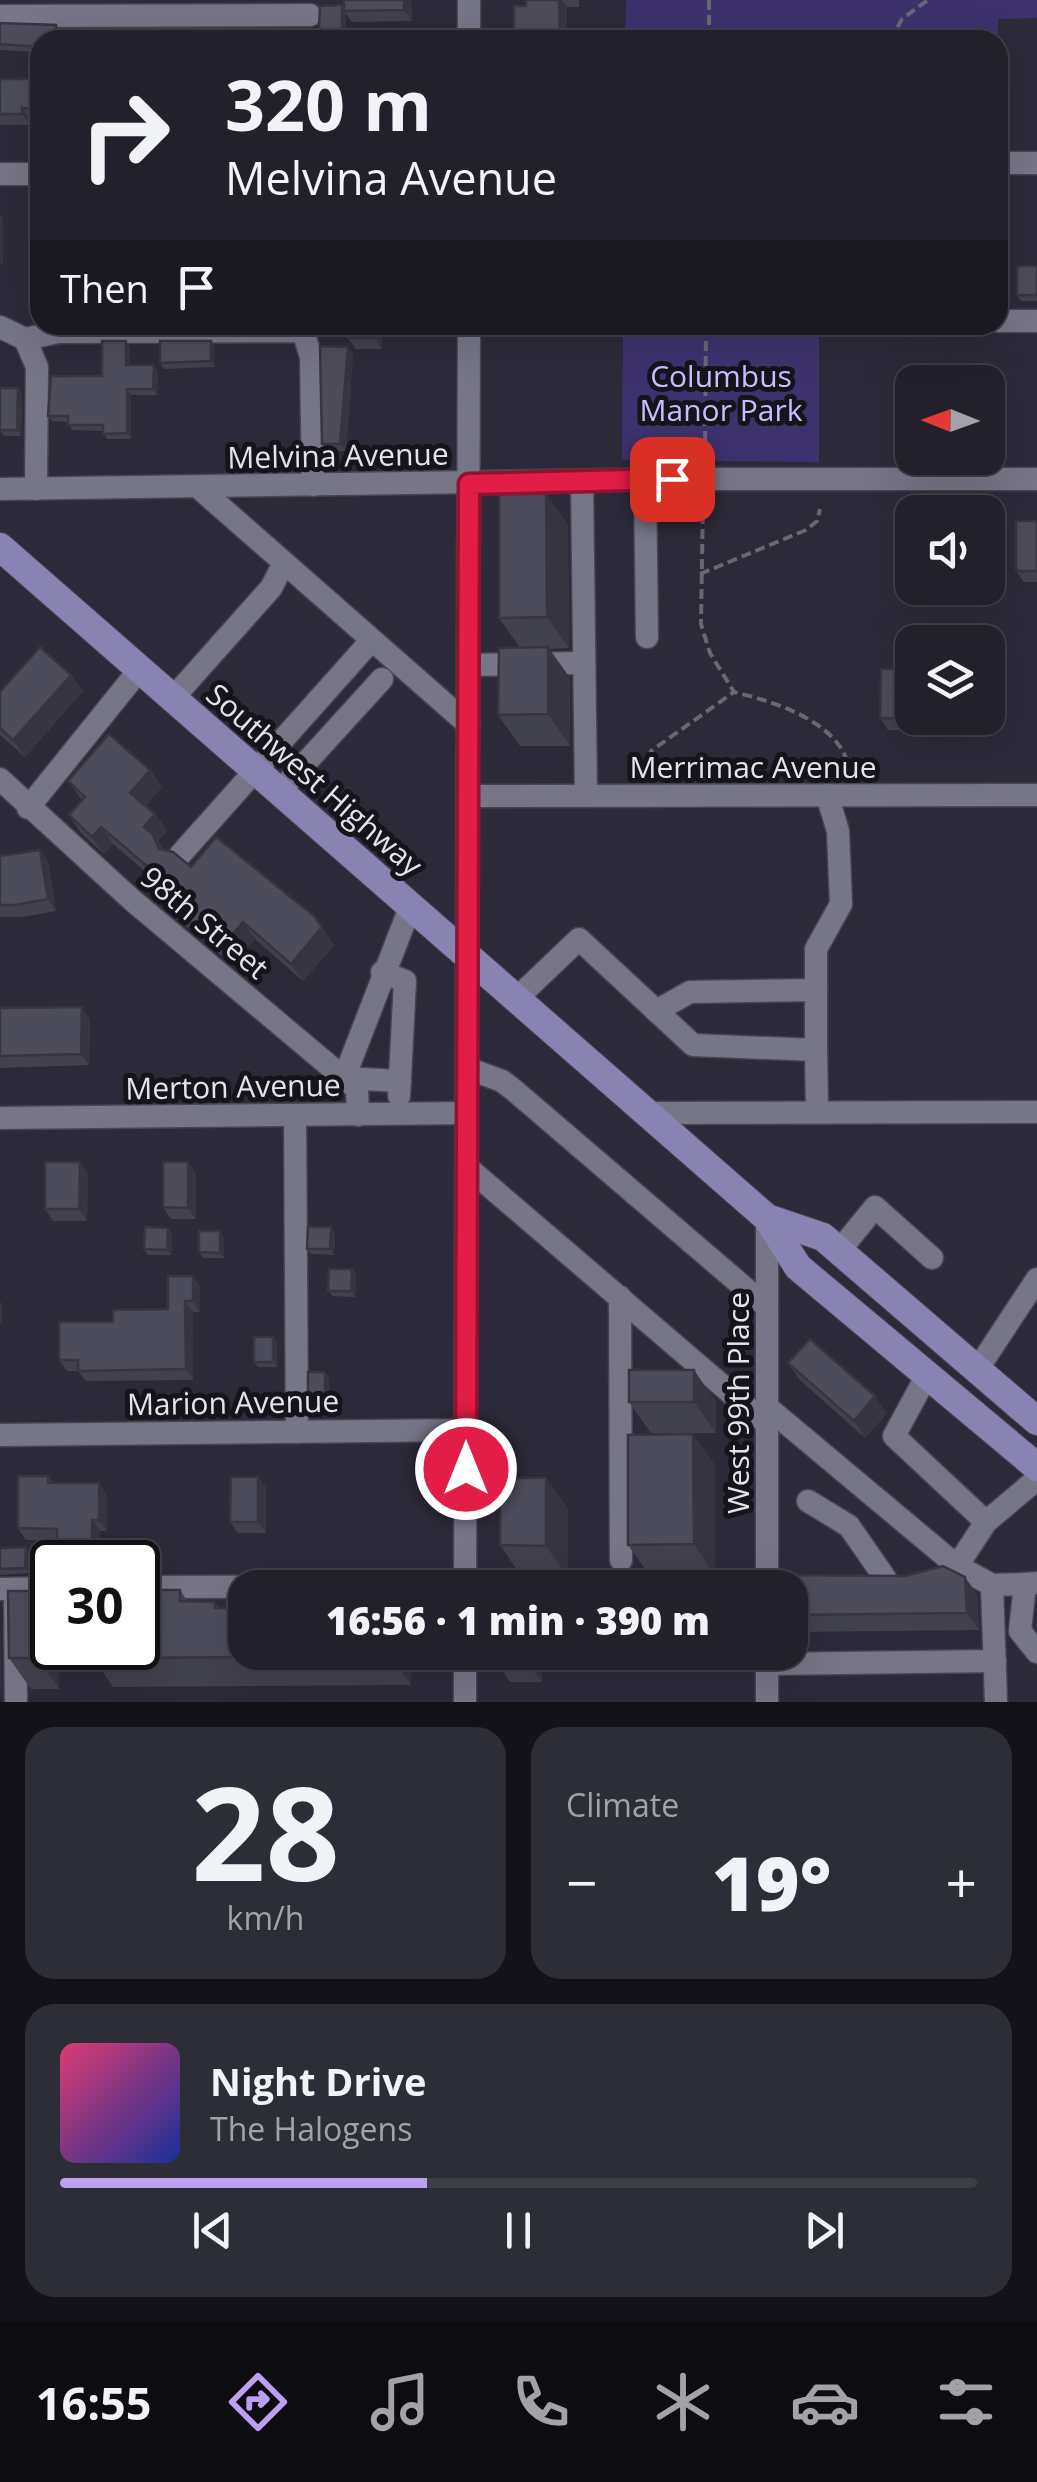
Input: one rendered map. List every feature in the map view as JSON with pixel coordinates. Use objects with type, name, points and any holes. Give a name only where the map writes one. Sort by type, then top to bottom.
[{"type":"main road","name":"Southwest Highway","points":[[0,547],[767,1218],[798,1267],[1037,1466]]},
{"type":"main road","name":"Southwest Highway","points":[[767,1218],[822,1237],[1037,1421]]},
{"type":"street","points":[[469,0],[469,30]]},
{"type":"street","points":[[0,16],[310,8]]},
{"type":"street","points":[[1008,163],[1037,163]]},
{"type":"street","points":[[0,174],[30,174]]},
{"type":"street","points":[[1008,321],[1037,321]]},
{"type":"street","points":[[0,327],[25,339],[44,335]]},
{"type":"street","points":[[304,335],[311,357],[313,485]]},
{"type":"street","points":[[466,1570],[469,335]]},
{"type":"street","points":[[25,339],[38,366],[36,489]]},
{"type":"street","points":[[645,479],[647,637]]},
{"type":"street","name":"Melvina Avenue","points":[[0,489],[645,479],[1037,479]]},
{"type":"street","points":[[582,481],[586,796]]},
{"type":"street","points":[[198,487],[469,726]]},
{"type":"street","points":[[173,698],[271,588],[283,564]]},
{"type":"street","points":[[180,855],[253,768],[370,642]]},
{"type":"street","points":[[469,665],[584,664]]},
{"type":"street","points":[[28,808],[140,669]]},
{"type":"street","points":[[280,791],[382,679]]},
{"type":"street","name":"98th Street","points":[[0,779],[28,808],[357,1090],[358,1114]]},
{"type":"street","name":"Merrimac Avenue","points":[[468,796],[1037,795]]},
{"type":"street","points":[[817,1112],[816,949],[841,904],[838,831],[827,796]]},
{"type":"street","points":[[400,1080],[344,1078],[382,972],[411,906]]},
{"type":"street","points":[[517,998],[579,939],[693,1045],[816,1050]]},
{"type":"street","points":[[382,972],[405,981],[397,1114]]},
{"type":"street","points":[[656,1011],[690,992],[816,990]]},
{"type":"street","points":[[467,1068],[502,1081],[767,1307]]},
{"type":"street","points":[[648,1113],[1037,1112]]},
{"type":"street","name":"Merton Avenue","points":[[0,1118],[467,1113]]},
{"type":"street","points":[[295,1115],[297,1432]]},
{"type":"street","points":[[467,1168],[620,1297],[957,1566],[992,1585],[1031,1584],[1020,1632],[1037,1652]]},
{"type":"street","points":[[838,1250],[875,1208],[932,1258]]},
{"type":"street","name":"West 99th Place","points":[[767,1218],[767,1415],[775,1570]]},
{"type":"street","points":[[977,1370],[1037,1279]]},
{"type":"street","points":[[620,1297],[621,1560]]},
{"type":"street","points":[[927,1375],[894,1436],[986,1522]]},
{"type":"street","name":"Marion Avenue","points":[[0,1435],[466,1430]]},
{"type":"street","points":[[930,1574],[957,1566],[986,1522],[1037,1480]]},
{"type":"street","points":[[808,1502],[849,1526],[893,1578],[846,1578]]},
{"type":"street","points":[[992,1585],[996,1702]]},
{"type":"street","points":[[160,1588],[228,1588]]},
{"type":"street","points":[[8,1589],[16,1702]]},
{"type":"street","points":[[808,1659],[995,1661]]},
{"type":"street","points":[[465,1670],[465,1702]]},
{"type":"street","points":[[767,1670],[767,1702]]},
{"type":"path","points":[[709,0],[709,30]]},
{"type":"path","points":[[896,30],[902,19],[928,0]]},
{"type":"path","points":[[705,466],[707,335]]},
{"type":"path","points":[[703,499],[700,624],[710,653],[734,692],[800,716],[846,751],[849,769]]},
{"type":"path","points":[[700,574],[806,530],[817,522],[820,509]]},
{"type":"path","points":[[643,772],[651,751],[734,692]]},
{"type":"green space","points":[[626,0],[1037,0],[1037,18],[998,19],[998,30],[625,30]]},
{"type":"green space","name":"Columbus Manor Park","points":[[623,335],[819,335],[819,462],[622,460]]},
{"type":"building","points":[[344,0],[404,0],[404,10],[344,11]]},
{"type":"building","points":[[526,0],[559,0],[560,30],[514,30],[514,6],[526,6]]},
{"type":"building","points":[[342,5],[342,29],[319,29],[320,6]]},
{"type":"building","points":[[0,23],[56,25],[56,30],[30,30],[30,46],[0,44]]},
{"type":"building","points":[[0,79],[30,79],[30,108],[22,108],[22,114],[0,114]]},
{"type":"building","points":[[1017,266],[1037,266],[1037,295],[1017,295]]},
{"type":"building","points":[[348,335],[375,335],[375,338]]},
{"type":"building","points":[[102,341],[126,341],[126,365],[154,365],[153,389],[127,389],[127,433],[103,434],[103,425],[68,425],[68,416],[48,416],[51,376],[102,376]]},
{"type":"building","points":[[160,341],[211,341],[211,361],[160,363]]},
{"type":"building","points":[[320,346],[348,347],[340,444],[322,444]]},
{"type":"building","points":[[0,388],[18,388],[17,430],[0,430]]},
{"type":"building","points":[[499,494],[546,494],[547,617],[499,618]]},
{"type":"building","points":[[1016,521],[1037,521],[1037,571],[1016,571]]},
{"type":"building","points":[[40,647],[71,675],[13,740],[0,728],[0,692]]},
{"type":"building","points":[[548,647],[548,714],[498,715],[499,648]]},
{"type":"building","points":[[881,669],[895,669],[895,718],[880,718]]},
{"type":"building","points":[[109,734],[150,770],[130,793],[155,814],[144,827],[159,849],[173,852],[191,867],[216,837],[314,916],[322,927],[291,964],[243,922],[221,948],[163,899],[173,888],[101,827],[92,837],[69,815],[85,797],[68,781]]},
{"type":"building","points":[[40,850],[48,899],[0,905],[0,856]]},
{"type":"building","points":[[82,1007],[81,1054],[0,1056],[0,1008]]},
{"type":"building","points":[[45,1162],[80,1162],[79,1209],[45,1209]]},
{"type":"building","points":[[163,1162],[188,1162],[188,1208],[163,1207]]},
{"type":"building","points":[[145,1227],[168,1228],[167,1250],[144,1249]]},
{"type":"building","points":[[308,1227],[331,1227],[330,1249],[307,1249]]},
{"type":"building","points":[[199,1231],[220,1231],[220,1253],[199,1252]]},
{"type":"building","points":[[329,1269],[352,1269],[351,1291],[328,1291]]},
{"type":"building","points":[[168,1276],[193,1276],[193,1301],[185,1301],[186,1369],[78,1371],[78,1360],[59,1360],[59,1322],[113,1322],[113,1310],[168,1309]]},
{"type":"building","points":[[254,1337],[273,1337],[273,1362],[254,1362]]},
{"type":"building","points":[[810,1339],[875,1396],[854,1421],[788,1363]]},
{"type":"building","points":[[629,1370],[694,1370],[694,1402],[629,1402]]},
{"type":"building","points":[[308,1372],[325,1372],[325,1394],[308,1394]]},
{"type":"building","points":[[693,1434],[694,1544],[628,1545],[628,1435]]},
{"type":"building","points":[[18,1476],[48,1476],[48,1483],[99,1483],[99,1520],[92,1520],[92,1540],[57,1540],[57,1529],[18,1528]]},
{"type":"building","points":[[231,1477],[258,1477],[258,1522],[230,1522]]},
{"type":"building","points":[[500,1478],[546,1478],[546,1546],[500,1545]]},
{"type":"building","points":[[26,1547],[25,1568],[0,1569],[0,1548]]},
{"type":"building","points":[[943,1566],[965,1577],[967,1613],[808,1615],[808,1575],[905,1576]]},
{"type":"building","points":[[160,1590],[180,1590],[180,1601],[215,1602],[215,1608],[228,1608],[228,1657],[160,1658]]},
{"type":"building","points":[[8,1591],[30,1591],[30,1658],[9,1658]]},
{"type":"route","points":[[466,1469],[469,484],[672,479]]}]
